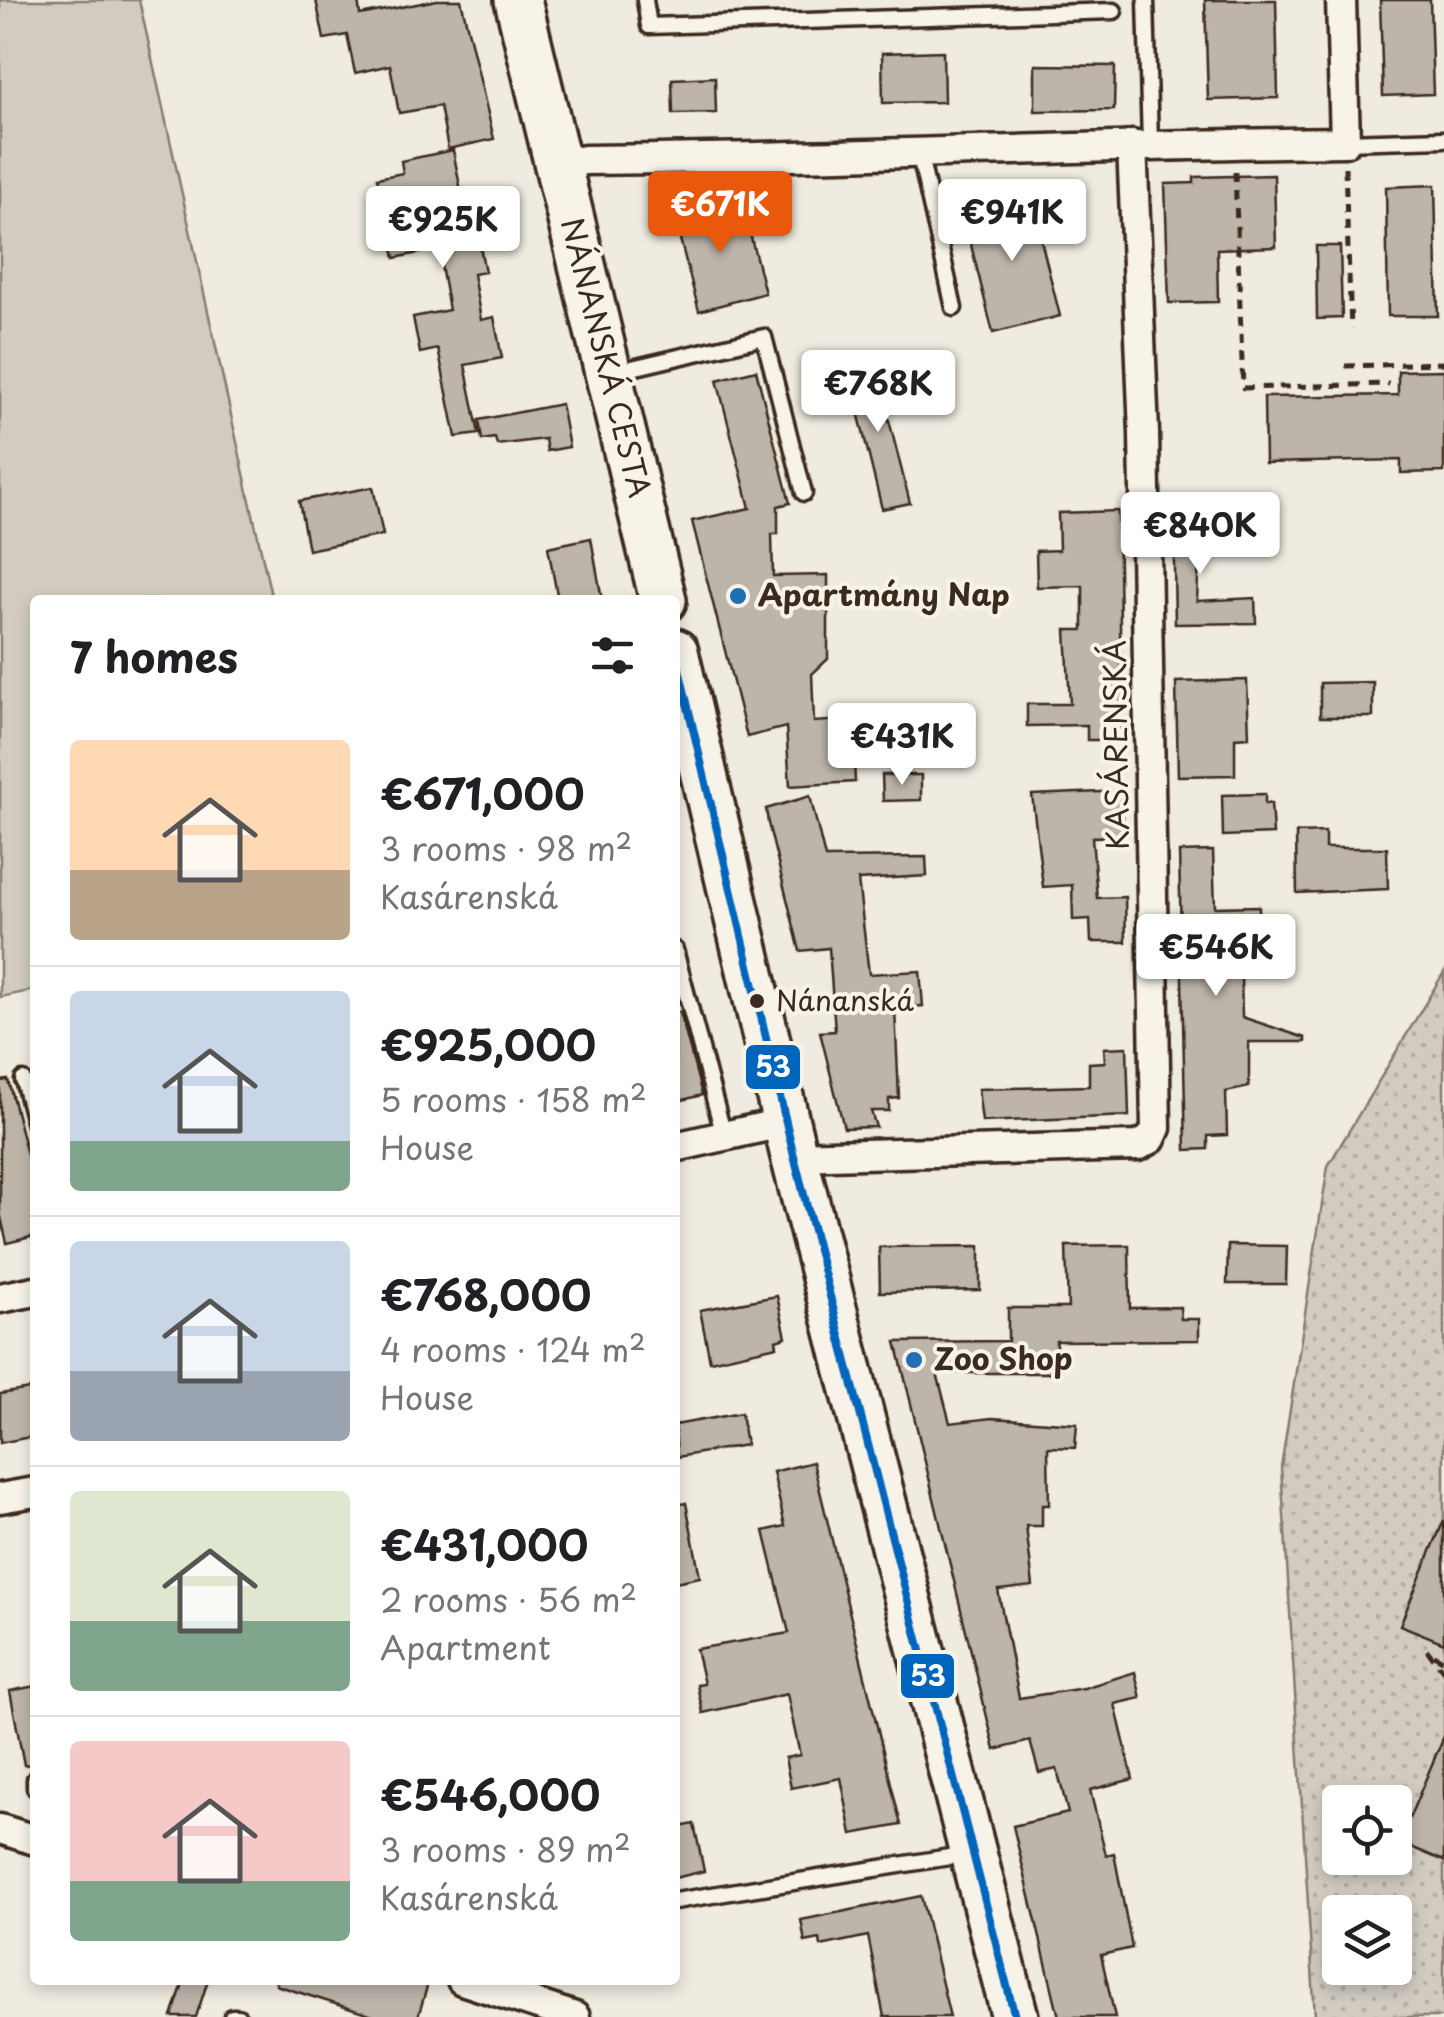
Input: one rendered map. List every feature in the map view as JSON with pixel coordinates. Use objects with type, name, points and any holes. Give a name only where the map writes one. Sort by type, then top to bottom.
[{"type":"main road","name":"NÁNANSKÁ CESTA","points":[[518,0],[662,595]]},
{"type":"main road","points":[[680,673],[790,1139],[1015,2017]]},
{"type":"street","points":[[558,164],[585,160],[920,156],[1141,144],[1344,142],[1341,0]]},
{"type":"street","name":"KASÁRENSKÁ","points":[[680,1146],[724,1136],[1138,1146],[1151,1139],[1156,1128],[1141,144]]},
{"type":"street","points":[[0,1298],[30,1292]]},
{"type":"street","points":[[0,1498],[30,1493]]},
{"type":"street","points":[[0,1829],[30,1838]]},
{"type":"street","points":[[477,1985],[575,2017]]},
{"type":"lane","points":[[645,0],[649,26],[1114,11]]},
{"type":"lane","points":[[1141,144],[1146,0]]},
{"type":"lane","points":[[1344,142],[1444,139]]},
{"type":"lane","points":[[920,156],[954,308]]},
{"type":"lane","points":[[609,373],[764,336],[804,493]]},
{"type":"lane","points":[[680,969],[724,1136]]},
{"type":"lane","points":[[24,1080],[30,1105]]},
{"type":"lane","points":[[680,1900],[974,1852]]},
{"type":"path","points":[[1344,142],[1351,329]]},
{"type":"path","points":[[1234,143],[1243,388],[1389,384]]},
{"type":"path","points":[[1345,366],[1444,363]]},
{"type":"path","points":[[1444,1661],[1427,1650],[1444,1672]]},
{"type":"shaded area","points":[[0,0],[139,0],[271,595],[30,595],[30,991],[0,997]]},
{"type":"shaded area","points":[[1444,972],[1444,2017],[1315,2017],[1281,1467],[1328,1166]]},
{"type":"building","points":[[316,0],[358,0],[360,15],[437,0],[461,0],[494,139],[448,149],[440,106],[399,113],[390,65],[355,73],[347,35],[324,39]]},
{"type":"building","points":[[1205,0],[1276,0],[1278,98],[1208,100]]},
{"type":"building","points":[[1380,0],[1430,0],[1433,94],[1383,96]]},
{"type":"building","points":[[943,51],[944,102],[883,103],[882,53]]},
{"type":"building","points":[[1035,65],[1115,66],[1114,110],[1035,111]]},
{"type":"building","points":[[715,77],[716,113],[673,114],[672,79]]},
{"type":"building","points":[[453,150],[468,228],[476,226],[485,272],[473,274],[481,320],[494,317],[502,358],[465,365],[479,434],[456,437],[438,349],[420,353],[413,317],[449,310],[438,249],[395,258],[377,178],[403,173],[401,161]]},
{"type":"building","points":[[1274,175],[1276,247],[1217,249],[1218,302],[1169,303],[1165,184],[1194,183],[1194,177]]},
{"type":"building","points":[[1435,185],[1438,316],[1388,316],[1386,187]]},
{"type":"building","points":[[1030,196],[1060,316],[993,333],[963,213]]},
{"type":"building","points":[[742,202],[765,293],[699,311],[675,220]]},
{"type":"building","points":[[1316,246],[1340,246],[1342,318],[1317,319]]},
{"type":"building","points":[[874,361],[910,503],[882,509],[847,367]]},
{"type":"building","points":[[756,370],[790,503],[778,506],[778,534],[772,534],[773,576],[828,575],[828,659],[812,674],[814,722],[844,720],[847,761],[854,761],[855,782],[790,786],[786,727],[747,737],[692,521],[750,508],[717,380]]},
{"type":"building","points":[[1444,370],[1444,472],[1401,473],[1401,460],[1265,463],[1264,397],[1398,395],[1398,371]]},
{"type":"building","points":[[561,404],[569,447],[547,451],[545,439],[497,445],[495,438],[482,440],[479,420]]},
{"type":"building","points":[[373,487],[383,535],[308,550],[299,501]]},
{"type":"building","points":[[1210,509],[1210,532],[1200,532],[1197,601],[1255,598],[1256,623],[1175,624],[1173,510]]},
{"type":"building","points":[[1118,511],[1122,740],[1087,740],[1087,725],[1027,726],[1027,704],[1070,704],[1066,630],[1083,630],[1083,586],[1037,587],[1036,551],[1059,550],[1058,513]]},
{"type":"building","points":[[591,538],[601,595],[557,595],[548,547]]},
{"type":"building","points":[[1247,680],[1249,737],[1235,738],[1235,775],[1178,776],[1176,682]]},
{"type":"building","points":[[1373,682],[1373,717],[1320,717],[1320,683]]},
{"type":"building","points":[[882,775],[921,775],[921,800],[883,801]]},
{"type":"building","points":[[1123,791],[1123,836],[1092,837],[1097,898],[1125,897],[1126,942],[1091,942],[1090,919],[1073,920],[1072,885],[1043,887],[1032,795]]},
{"type":"building","points":[[1265,794],[1265,804],[1271,803],[1273,834],[1223,836],[1222,795]]},
{"type":"building","points":[[810,796],[825,858],[926,857],[927,876],[858,880],[869,974],[920,971],[923,1006],[895,1008],[899,1098],[889,1099],[889,1111],[871,1111],[876,1127],[844,1128],[820,1032],[835,1031],[829,948],[800,951],[768,823],[766,809]]},
{"type":"building","points":[[1325,832],[1325,848],[1387,848],[1388,889],[1297,893],[1296,833]]},
{"type":"building","points":[[1213,851],[1215,907],[1259,906],[1260,976],[1241,976],[1242,1017],[1305,1038],[1305,1042],[1249,1042],[1249,1087],[1226,1092],[1227,1135],[1208,1136],[1208,1149],[1186,1150],[1179,852]]},
{"type":"building","points":[[680,1012],[702,1095],[680,1101]]},
{"type":"building","points":[[1127,1047],[1129,1116],[982,1122],[978,1089],[1089,1086],[1089,1063],[1105,1062],[1104,1048]]},
{"type":"building","points":[[8,1080],[30,1166],[30,1237],[7,1243],[0,1213],[0,1081]]},
{"type":"building","points":[[1129,1245],[1130,1308],[1180,1307],[1181,1319],[1199,1319],[1199,1340],[1056,1341],[1056,1373],[937,1373],[950,1423],[992,1418],[1077,1424],[1075,1448],[1048,1447],[1049,1505],[1042,1505],[1042,1526],[1026,1526],[1033,1586],[998,1590],[1019,1698],[1084,1688],[1135,1672],[1141,1698],[1115,1704],[1133,1779],[1090,1790],[1106,1855],[1114,1853],[1132,1948],[1101,1955],[1115,2017],[1059,2017],[1013,1826],[1068,1813],[1057,1769],[1039,1773],[1030,1741],[995,1750],[896,1342],[1008,1341],[1008,1308],[1068,1308],[1066,1246]]},
{"type":"building","points":[[1228,1245],[1287,1246],[1286,1284],[1227,1284]]},
{"type":"building","points":[[980,1246],[980,1290],[880,1292],[879,1247]]},
{"type":"building","points":[[777,1296],[786,1337],[776,1340],[777,1346],[710,1361],[700,1310]]},
{"type":"building","points":[[30,1389],[30,1437],[0,1443],[0,1394]]},
{"type":"building","points":[[741,1413],[746,1445],[680,1456],[680,1424]]},
{"type":"building","points":[[813,1462],[901,1825],[852,1834],[841,1778],[791,1788],[785,1758],[800,1755],[787,1694],[703,1713],[697,1685],[704,1684],[696,1649],[789,1633],[764,1531],[785,1526],[773,1472]]},
{"type":"building","points":[[686,1503],[700,1577],[680,1581],[680,1504]]},
{"type":"building","points":[[1444,1520],[1444,1643],[1400,1625]]},
{"type":"building","points":[[30,1687],[30,1764],[24,1765],[10,1691]]},
{"type":"building","points":[[1444,1736],[1444,1861],[1412,1847],[1412,1811]]},
{"type":"building","points":[[694,1824],[704,1871],[680,1877],[680,1827]]},
{"type":"building","points":[[921,1896],[950,2017],[884,2017],[868,1936],[821,1946],[820,1939],[805,1942],[801,1920]]},
{"type":"building","points":[[182,1985],[206,1985],[196,2017],[172,2017]]},
{"type":"building","points":[[276,1985],[428,1985],[418,2017],[376,2017]]},
{"type":"transit line","name":"53","points":[[680,673],[794,1156],[1015,2017]]},
{"type":"place","name":"Apartmány Nap","points":[[738,596]]},
{"type":"place","name":"Nánanská","points":[[757,1001]]},
{"type":"place","name":"Zoo Shop","points":[[914,1360]]}]
